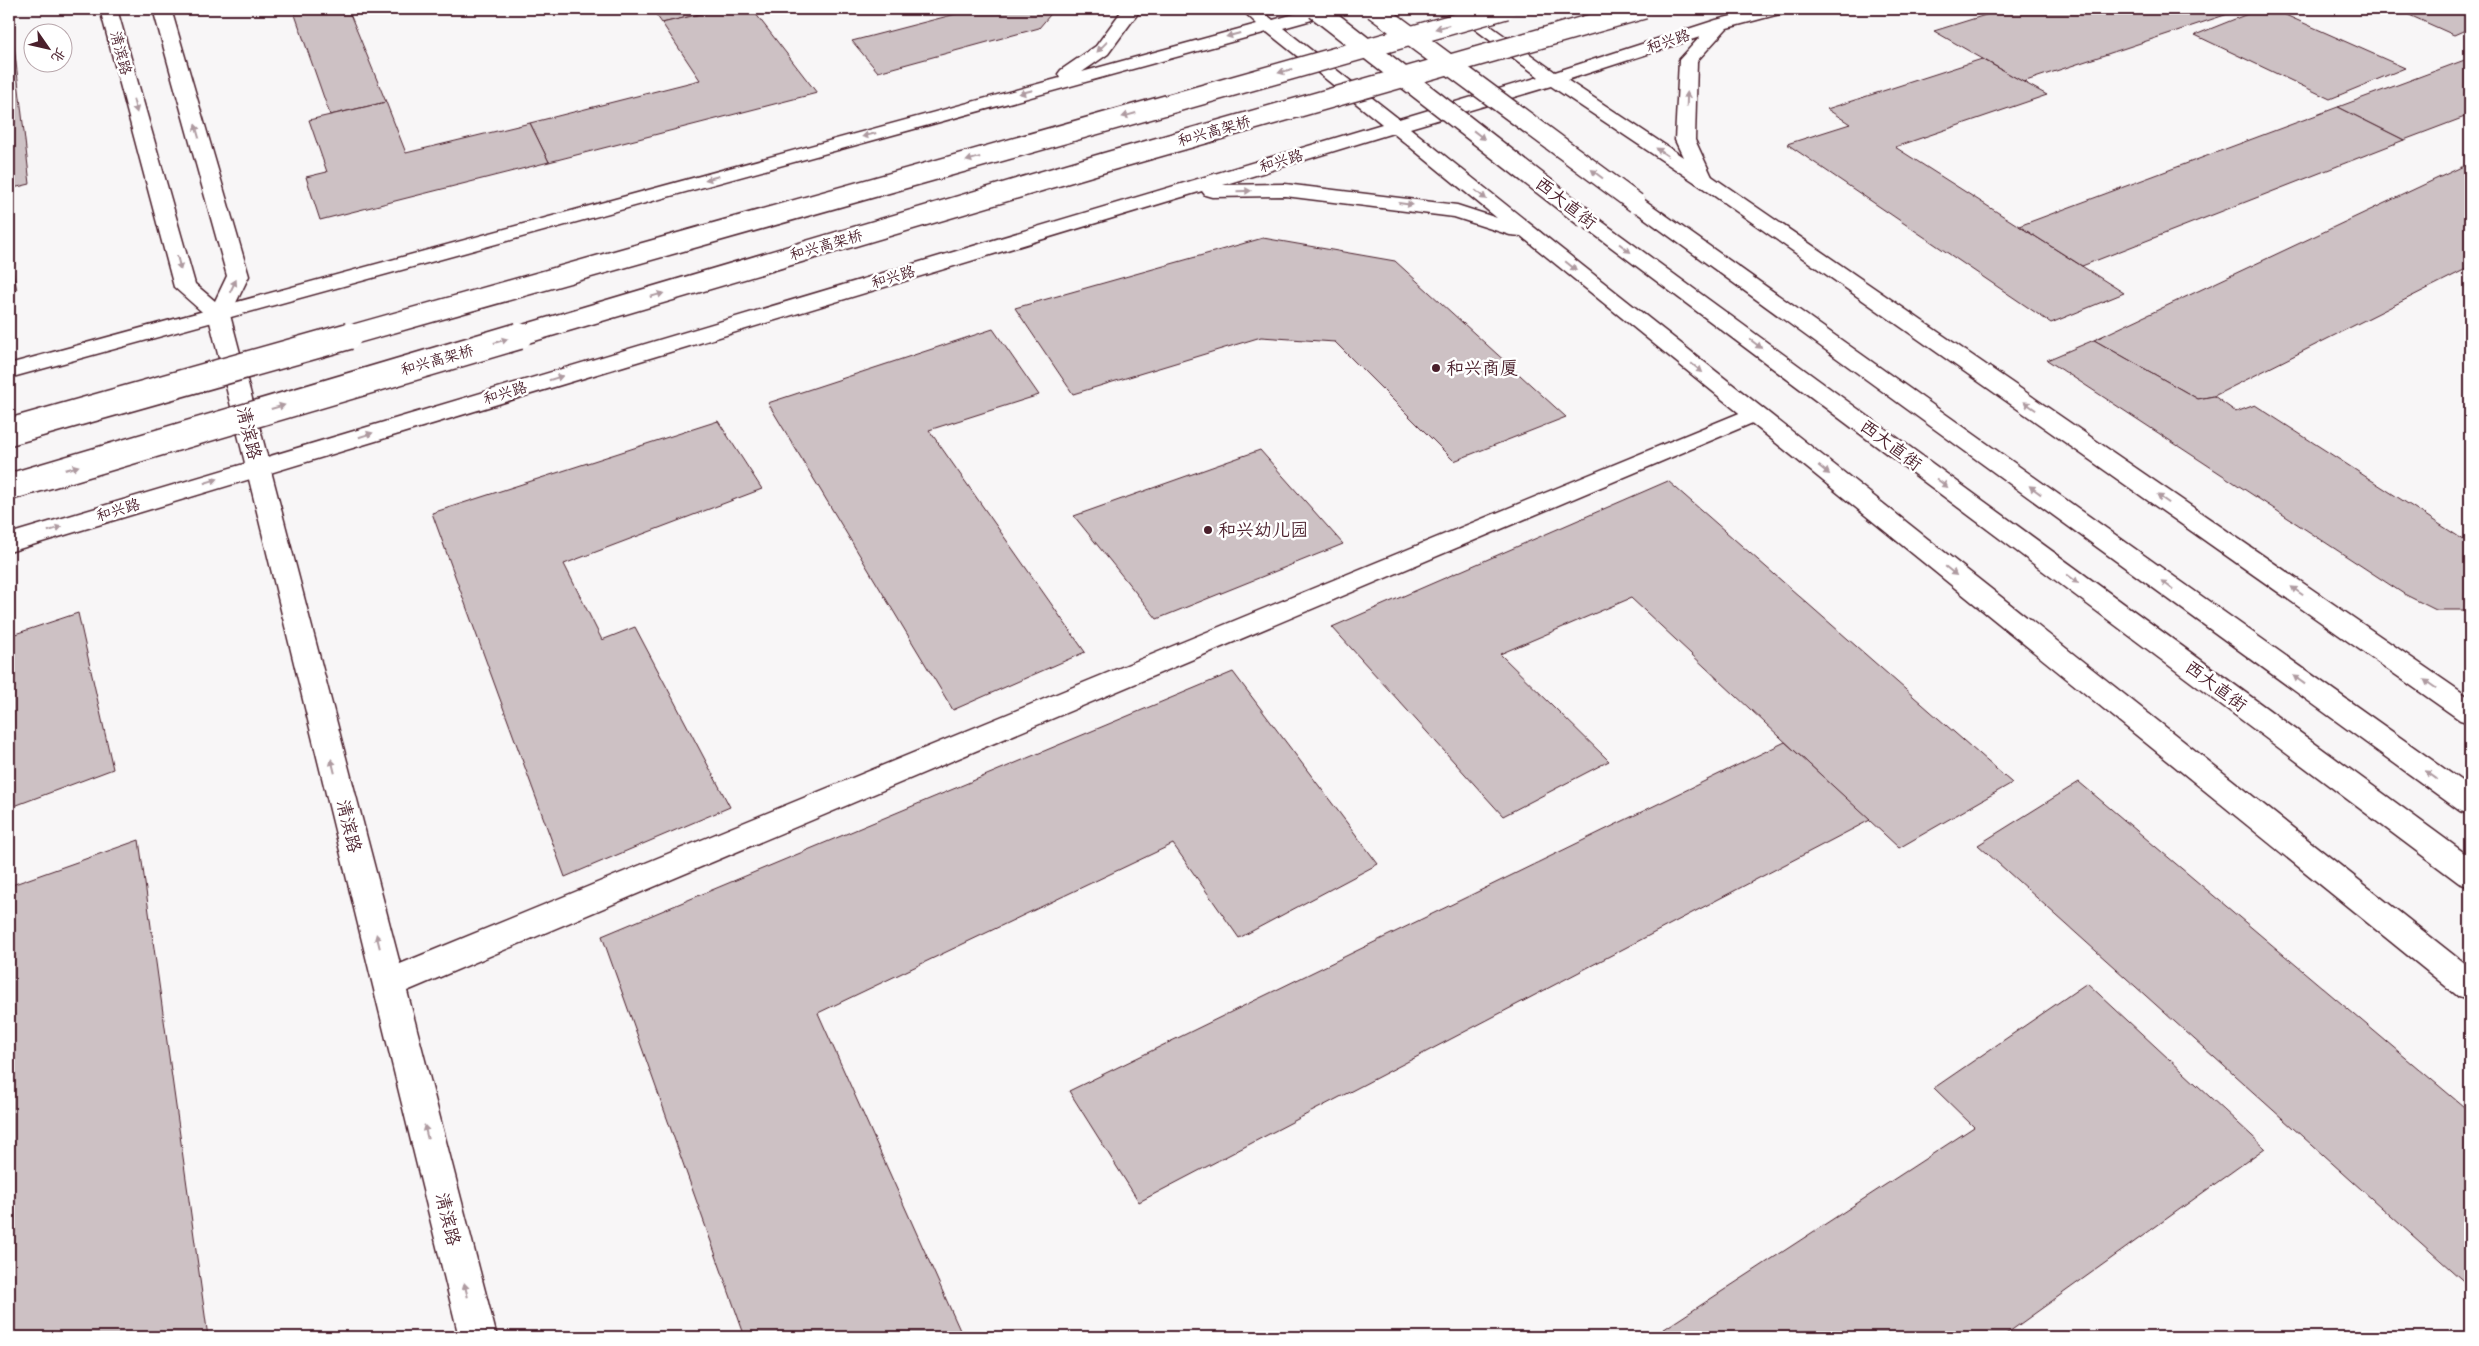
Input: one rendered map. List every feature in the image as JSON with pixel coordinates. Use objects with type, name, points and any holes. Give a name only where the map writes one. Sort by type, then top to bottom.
[{"type":"main road","name":"清滨路","points":[[108,9],[186,287],[219,315],[478,1337]]},
{"type":"main road","points":[[162,9],[238,276],[219,315]]},
{"type":"main road","points":[[1049,85],[1102,50],[1132,9]]},
{"type":"main road","points":[[1249,9],[2470,987]]},
{"type":"main road","name":"西大直街","points":[[1316,9],[1586,218],[2470,874]]},
{"type":"main road","points":[[9,371],[1331,9]]},
{"type":"main road","points":[[1374,9],[1636,203],[2470,803]]},
{"type":"main road","points":[[1456,9],[1553,79],[1703,179],[2470,712]]},
{"type":"main road","points":[[9,432],[1506,9]]},
{"type":"main road","name":"和兴高架桥","points":[[9,487],[1103,163],[1644,9]]},
{"type":"main road","name":"和兴路","points":[[9,543],[1553,79],[1722,24],[1777,9]]},
{"type":"main road","points":[[1703,179],[1685,140],[1688,60],[1722,24]]},
{"type":"main road","points":[[1178,192],[1285,190],[1457,210],[1533,236]]},
{"type":"main road","points":[[388,984],[1754,414]]},
{"type":"building","points":[[293,9],[348,9],[386,102],[330,115]]},
{"type":"building","points":[[652,9],[722,9],[662,23]]},
{"type":"building","points":[[722,9],[752,9],[817,93],[549,162],[530,123],[700,80],[662,23]]},
{"type":"building","points":[[975,9],[1055,9],[1039,28],[878,72],[852,41]]},
{"type":"building","points":[[2005,9],[2243,9],[2023,82],[1934,31]]},
{"type":"building","points":[[2260,9],[2272,9],[2405,68],[2330,99],[2195,35]]},
{"type":"building","points":[[2396,9],[2468,9],[2470,10],[2470,28],[2454,35]]},
{"type":"building","points":[[12,28],[30,184],[9,189],[9,29]]},
{"type":"building","points":[[2470,58],[2470,115],[2404,140],[2338,107]]},
{"type":"building","points":[[1982,59],[2047,95],[1895,147],[2124,293],[2051,323],[1787,144],[1850,124],[1827,109]]},
{"type":"building","points":[[386,102],[406,153],[530,123],[549,162],[320,220],[306,177],[327,172],[309,120]]},
{"type":"building","points":[[2338,107],[2404,140],[2082,266],[2019,226]]},
{"type":"building","points":[[2470,163],[2470,267],[2214,396],[2198,399],[2094,340]]},
{"type":"building","name":"和兴商厦","points":[[1263,238],[1395,261],[1566,417],[1454,461],[1335,342],[1261,337],[1073,394],[1015,308]]},
{"type":"building","points":[[9,252],[17,290],[9,292]]},
{"type":"building","points":[[993,329],[1039,395],[929,430],[1085,652],[953,710],[768,403]]},
{"type":"building","points":[[2094,340],[2198,399],[2214,396],[2236,412],[2255,405],[2470,544],[2470,610],[2436,610],[2404,594],[2047,360]]},
{"type":"building","points":[[718,421],[762,489],[564,564],[602,640],[635,627],[730,807],[565,877],[432,513]]},
{"type":"building","name":"和兴幼儿园","points":[[1260,450],[1343,544],[1157,619],[1074,516]]},
{"type":"building","points":[[1668,481],[2012,783],[1899,848],[1631,598],[1500,654],[1609,761],[1503,816],[1332,627]]},
{"type":"building","points":[[78,613],[113,769],[9,808],[9,636]]},
{"type":"building","points":[[1233,672],[1378,864],[1239,938],[1173,844],[818,1013],[963,1337],[745,1337],[602,936]]},
{"type":"building","points":[[1785,742],[1870,820],[1139,1202],[1069,1091]]},
{"type":"building","points":[[2079,782],[2470,1112],[2470,1287],[1978,845]]},
{"type":"building","points":[[139,840],[208,1337],[9,1337],[9,886]]},
{"type":"building","points":[[2087,983],[2265,1148],[2002,1337],[1652,1337],[1974,1127],[1934,1088]]},
{"type":"place","name":"和兴商厦","points":[[1436,368]]},
{"type":"place","name":"和兴幼儿园","points":[[1208,530]]}]
